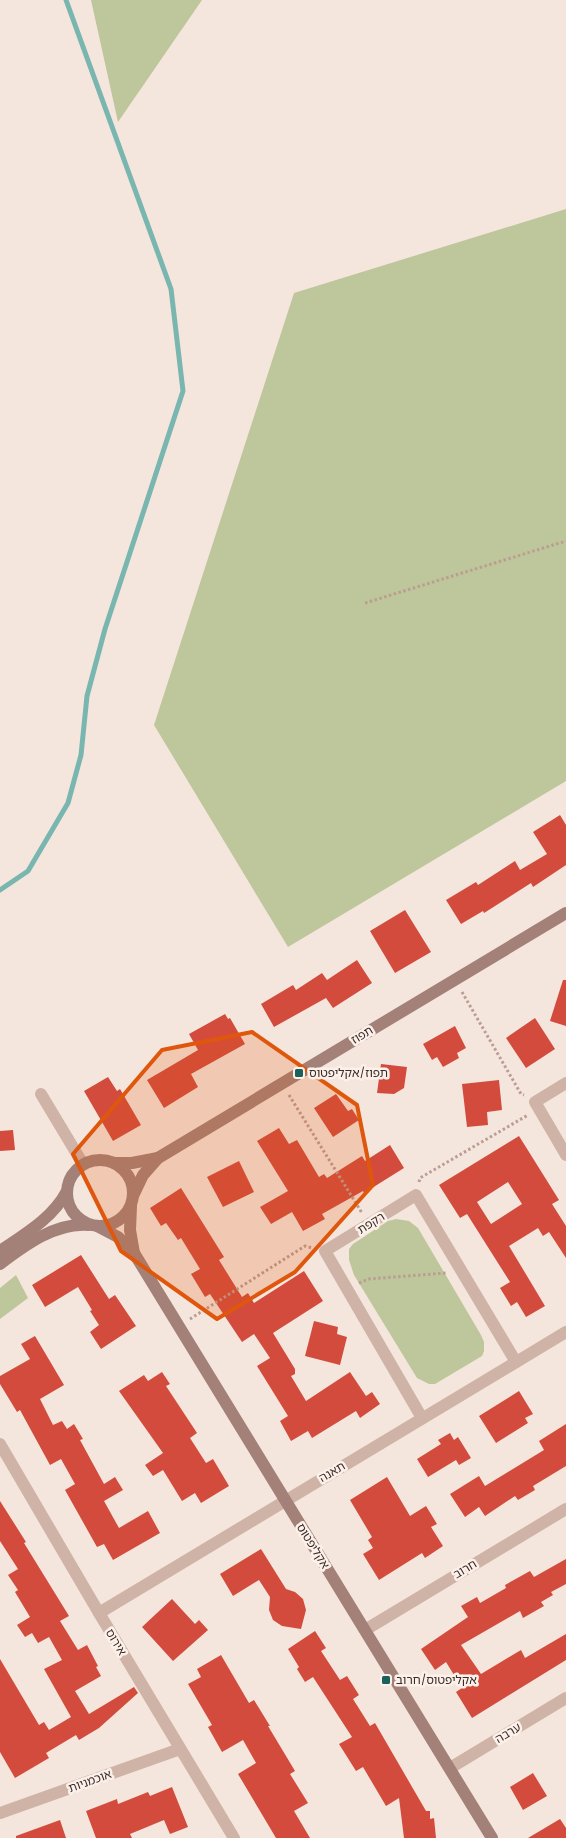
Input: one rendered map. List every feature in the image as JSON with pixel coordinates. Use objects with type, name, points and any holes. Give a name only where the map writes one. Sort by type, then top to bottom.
[{"type":"street","name":"תפוז","points":[[132,1199],[143,1175],[158,1158],[566,913]]},
{"type":"street","points":[[566,1083],[537,1105],[566,1155]]},
{"type":"street","points":[[41,1094],[83,1164]]},
{"type":"street","name":"תפוז","points":[[113,1163],[132,1163],[158,1158]]},
{"type":"street","points":[[0,1264],[47,1233],[71,1226],[94,1226],[110,1225],[122,1218],[132,1199],[133,1189],[129,1177],[120,1167],[113,1163],[96,1160],[83,1164],[78,1168],[70,1178],[67,1191],[68,1204],[74,1215],[84,1223],[94,1226]]},
{"type":"street","points":[[0,1251],[44,1219],[67,1191]]},
{"type":"street","points":[[416,1195],[516,1362]]},
{"type":"street","name":"רקפת","points":[[325,1251],[416,1195]]},
{"type":"street","name":"אקליפטוס","points":[[132,1199],[130,1230],[134,1253]]},
{"type":"street","name":"אקליפטוס","points":[[94,1226],[118,1237],[134,1253],[492,1838]]},
{"type":"street","points":[[325,1251],[422,1418]]},
{"type":"street","name":"תאנה","points":[[99,1613],[566,1332]]},
{"type":"street","name":"אירוס","points":[[0,1444],[234,1838]]},
{"type":"street","name":"חרוב","points":[[365,1630],[566,1509]]},
{"type":"street","name":"ערבה","points":[[450,1768],[566,1698]]},
{"type":"street","name":"אוכמניות","points":[[0,1813],[180,1748]]},
{"type":"path","points":[[365,603],[566,541]]},
{"type":"path","points":[[416,1195],[420,1178],[537,1105],[521,1094],[455,980]]},
{"type":"path","points":[[282,1084],[369,1224]]},
{"type":"path","points":[[178,1326],[305,1246],[325,1251]]},
{"type":"path","points":[[347,1289],[363,1280],[369,1279],[462,1272]]},
{"type":"highlighted area","points":[[252,1032],[357,1105],[373,1185],[295,1272],[217,1319],[121,1251],[73,1154],[162,1050]]},
{"type":"green space","points":[[91,0],[202,0],[118,122]]},
{"type":"green space","points":[[566,209],[566,781],[288,947],[154,725],[294,293]]},
{"type":"green space","points":[[396,1219],[409,1221],[418,1228],[484,1342],[482,1356],[435,1384],[429,1384],[417,1378],[354,1275],[349,1260],[349,1249],[353,1244],[388,1221]]},
{"type":"green space","points":[[16,1275],[28,1298],[0,1319],[0,1288]]},
{"type":"building","points":[[560,815],[566,825],[566,865],[533,887],[531,883],[484,913],[483,911],[461,924],[446,900],[476,882],[478,885],[515,861],[520,870],[547,854],[533,832]]},
{"type":"building","points":[[405,910],[431,952],[395,973],[370,931]]},
{"type":"building","points":[[357,960],[372,983],[333,1008],[326,998],[274,1027],[261,1004],[293,985],[296,990],[322,973],[327,980]]},
{"type":"building","points":[[563,980],[566,980],[566,1026],[550,1021]]},
{"type":"building","points":[[225,1014],[228,1019],[230,1018],[245,1044],[191,1074],[198,1087],[164,1108],[147,1080],[198,1050],[189,1034]]},
{"type":"building","points":[[535,1018],[555,1049],[526,1068],[506,1038]]},
{"type":"building","points":[[455,1026],[466,1048],[457,1053],[459,1058],[443,1067],[437,1057],[432,1060],[423,1044]]},
{"type":"building","points":[[381,1064],[407,1067],[404,1088],[394,1094],[377,1093]]},
{"type":"building","points":[[108,1077],[117,1091],[120,1089],[141,1125],[113,1141],[84,1091]]},
{"type":"building","points":[[499,1080],[502,1110],[487,1112],[488,1125],[467,1127],[462,1084]]},
{"type":"building","points":[[336,1094],[348,1111],[352,1109],[359,1120],[333,1137],[314,1108]]},
{"type":"building","points":[[279,1128],[289,1144],[297,1140],[319,1177],[324,1174],[327,1178],[362,1156],[365,1161],[390,1145],[404,1168],[364,1193],[363,1191],[322,1214],[325,1219],[303,1231],[292,1212],[271,1224],[260,1207],[288,1191],[257,1141]]},
{"type":"building","points":[[13,1130],[15,1150],[0,1151],[0,1131]]},
{"type":"building","points":[[519,1136],[559,1200],[552,1204],[566,1226],[566,1258],[549,1232],[543,1236],[538,1228],[509,1246],[545,1306],[526,1317],[517,1302],[511,1306],[500,1288],[510,1282],[467,1214],[460,1218],[439,1185]],"holes":[[[508,1182],[522,1204],[491,1224],[477,1202]]]},
{"type":"building","points":[[239,1161],[254,1192],[223,1207],[207,1177]]},
{"type":"building","points":[[181,1188],[224,1257],[219,1260],[242,1297],[248,1293],[254,1303],[304,1271],[323,1301],[273,1333],[295,1369],[295,1374],[291,1376],[306,1401],[350,1372],[366,1396],[372,1392],[380,1404],[360,1418],[356,1411],[312,1438],[308,1431],[291,1441],[280,1421],[288,1416],[257,1366],[270,1358],[254,1334],[242,1342],[210,1294],[205,1297],[191,1274],[200,1269],[181,1238],[178,1240],[166,1223],[161,1226],[150,1208]]},
{"type":"building","points":[[81,1255],[109,1299],[115,1295],[136,1326],[101,1349],[90,1332],[99,1325],[78,1287],[45,1307],[32,1285]]},
{"type":"building","points":[[314,1321],[338,1327],[337,1334],[347,1337],[340,1365],[305,1356]]},
{"type":"building","points":[[35,1336],[64,1385],[40,1399],[53,1425],[62,1421],[67,1429],[74,1424],[83,1439],[80,1440],[104,1484],[115,1477],[123,1490],[104,1501],[119,1528],[148,1511],[160,1533],[113,1560],[104,1544],[97,1547],[65,1490],[75,1484],[61,1459],[50,1465],[20,1410],[17,1412],[0,1384],[0,1376],[30,1359],[21,1344]]},
{"type":"building","points":[[162,1372],[170,1384],[166,1386],[197,1433],[190,1438],[206,1463],[213,1459],[229,1486],[201,1503],[195,1493],[182,1501],[163,1470],[153,1476],[145,1465],[163,1453],[119,1391],[144,1375],[148,1381]]},
{"type":"building","points":[[519,1391],[533,1414],[525,1418],[528,1423],[496,1443],[479,1416]]},
{"type":"building","points":[[566,1424],[566,1466],[533,1486],[535,1490],[518,1500],[515,1496],[485,1516],[479,1507],[465,1517],[450,1494],[479,1476],[485,1486],[544,1450],[539,1441]]},
{"type":"building","points":[[450,1433],[454,1440],[458,1437],[471,1458],[459,1465],[456,1460],[428,1477],[417,1459],[441,1444],[438,1440]]},
{"type":"building","points":[[387,1477],[410,1516],[426,1506],[437,1524],[431,1527],[443,1546],[425,1558],[422,1553],[379,1580],[363,1554],[373,1548],[368,1540],[372,1537],[350,1500]]},
{"type":"building","points":[[0,1501],[69,1616],[60,1621],[78,1650],[87,1645],[98,1666],[96,1667],[101,1676],[75,1691],[89,1714],[134,1687],[138,1693],[99,1728],[79,1740],[76,1735],[46,1753],[49,1758],[15,1778],[0,1752],[0,1659],[39,1725],[44,1722],[49,1730],[71,1717],[44,1669],[62,1660],[49,1637],[38,1643],[32,1633],[25,1637],[17,1625],[30,1617],[15,1592],[18,1590],[8,1575],[18,1569],[0,1541]]},
{"type":"building","points":[[261,1549],[286,1589],[295,1592],[303,1599],[306,1610],[301,1629],[282,1626],[273,1620],[269,1610],[270,1597],[259,1580],[233,1596],[220,1574]]},
{"type":"building","points":[[566,1559],[566,1584],[551,1592],[553,1595],[541,1602],[544,1606],[523,1618],[520,1611],[461,1645],[481,1674],[521,1650],[525,1658],[566,1634],[566,1660],[472,1718],[456,1692],[462,1688],[446,1662],[435,1670],[421,1649],[468,1617],[461,1606],[477,1597],[480,1603],[506,1588],[505,1585],[530,1571],[534,1577]]},
{"type":"building","points":[[172,1599],[195,1624],[199,1620],[208,1630],[173,1661],[142,1627]]},
{"type":"building","points":[[315,1631],[326,1648],[321,1651],[340,1680],[347,1676],[359,1695],[353,1699],[370,1726],[375,1723],[426,1811],[430,1811],[430,1819],[434,1818],[436,1838],[404,1838],[399,1798],[386,1806],[363,1767],[356,1771],[339,1744],[352,1737],[313,1677],[305,1682],[297,1669],[299,1667],[288,1649]]},
{"type":"building","points":[[221,1655],[249,1703],[254,1700],[295,1771],[290,1774],[308,1803],[294,1811],[310,1838],[276,1838],[238,1774],[256,1763],[243,1740],[222,1752],[208,1727],[212,1725],[188,1684],[201,1677],[197,1669]]},
{"type":"building","points":[[533,1773],[547,1796],[523,1810],[510,1787]]},
{"type":"building","points":[[172,1787],[188,1827],[170,1834],[164,1820],[130,1834],[132,1838],[96,1838],[86,1811],[117,1799],[118,1804],[148,1792],[150,1796]]},
{"type":"building","points":[[560,1819],[566,1828],[566,1838],[528,1838]]},
{"type":"building","points":[[60,1820],[66,1838],[16,1838],[16,1836]]},
{"type":"waterway","points":[[0,890],[28,871],[68,803],[81,755],[87,696],[105,629],[183,391],[171,289],[66,0]]},
{"type":"place","name":"תפוז/אקליפטוס","points":[[299,1073]]},
{"type":"place","name":"אקליפטוס/חרוב","points":[[386,1680]]}]
